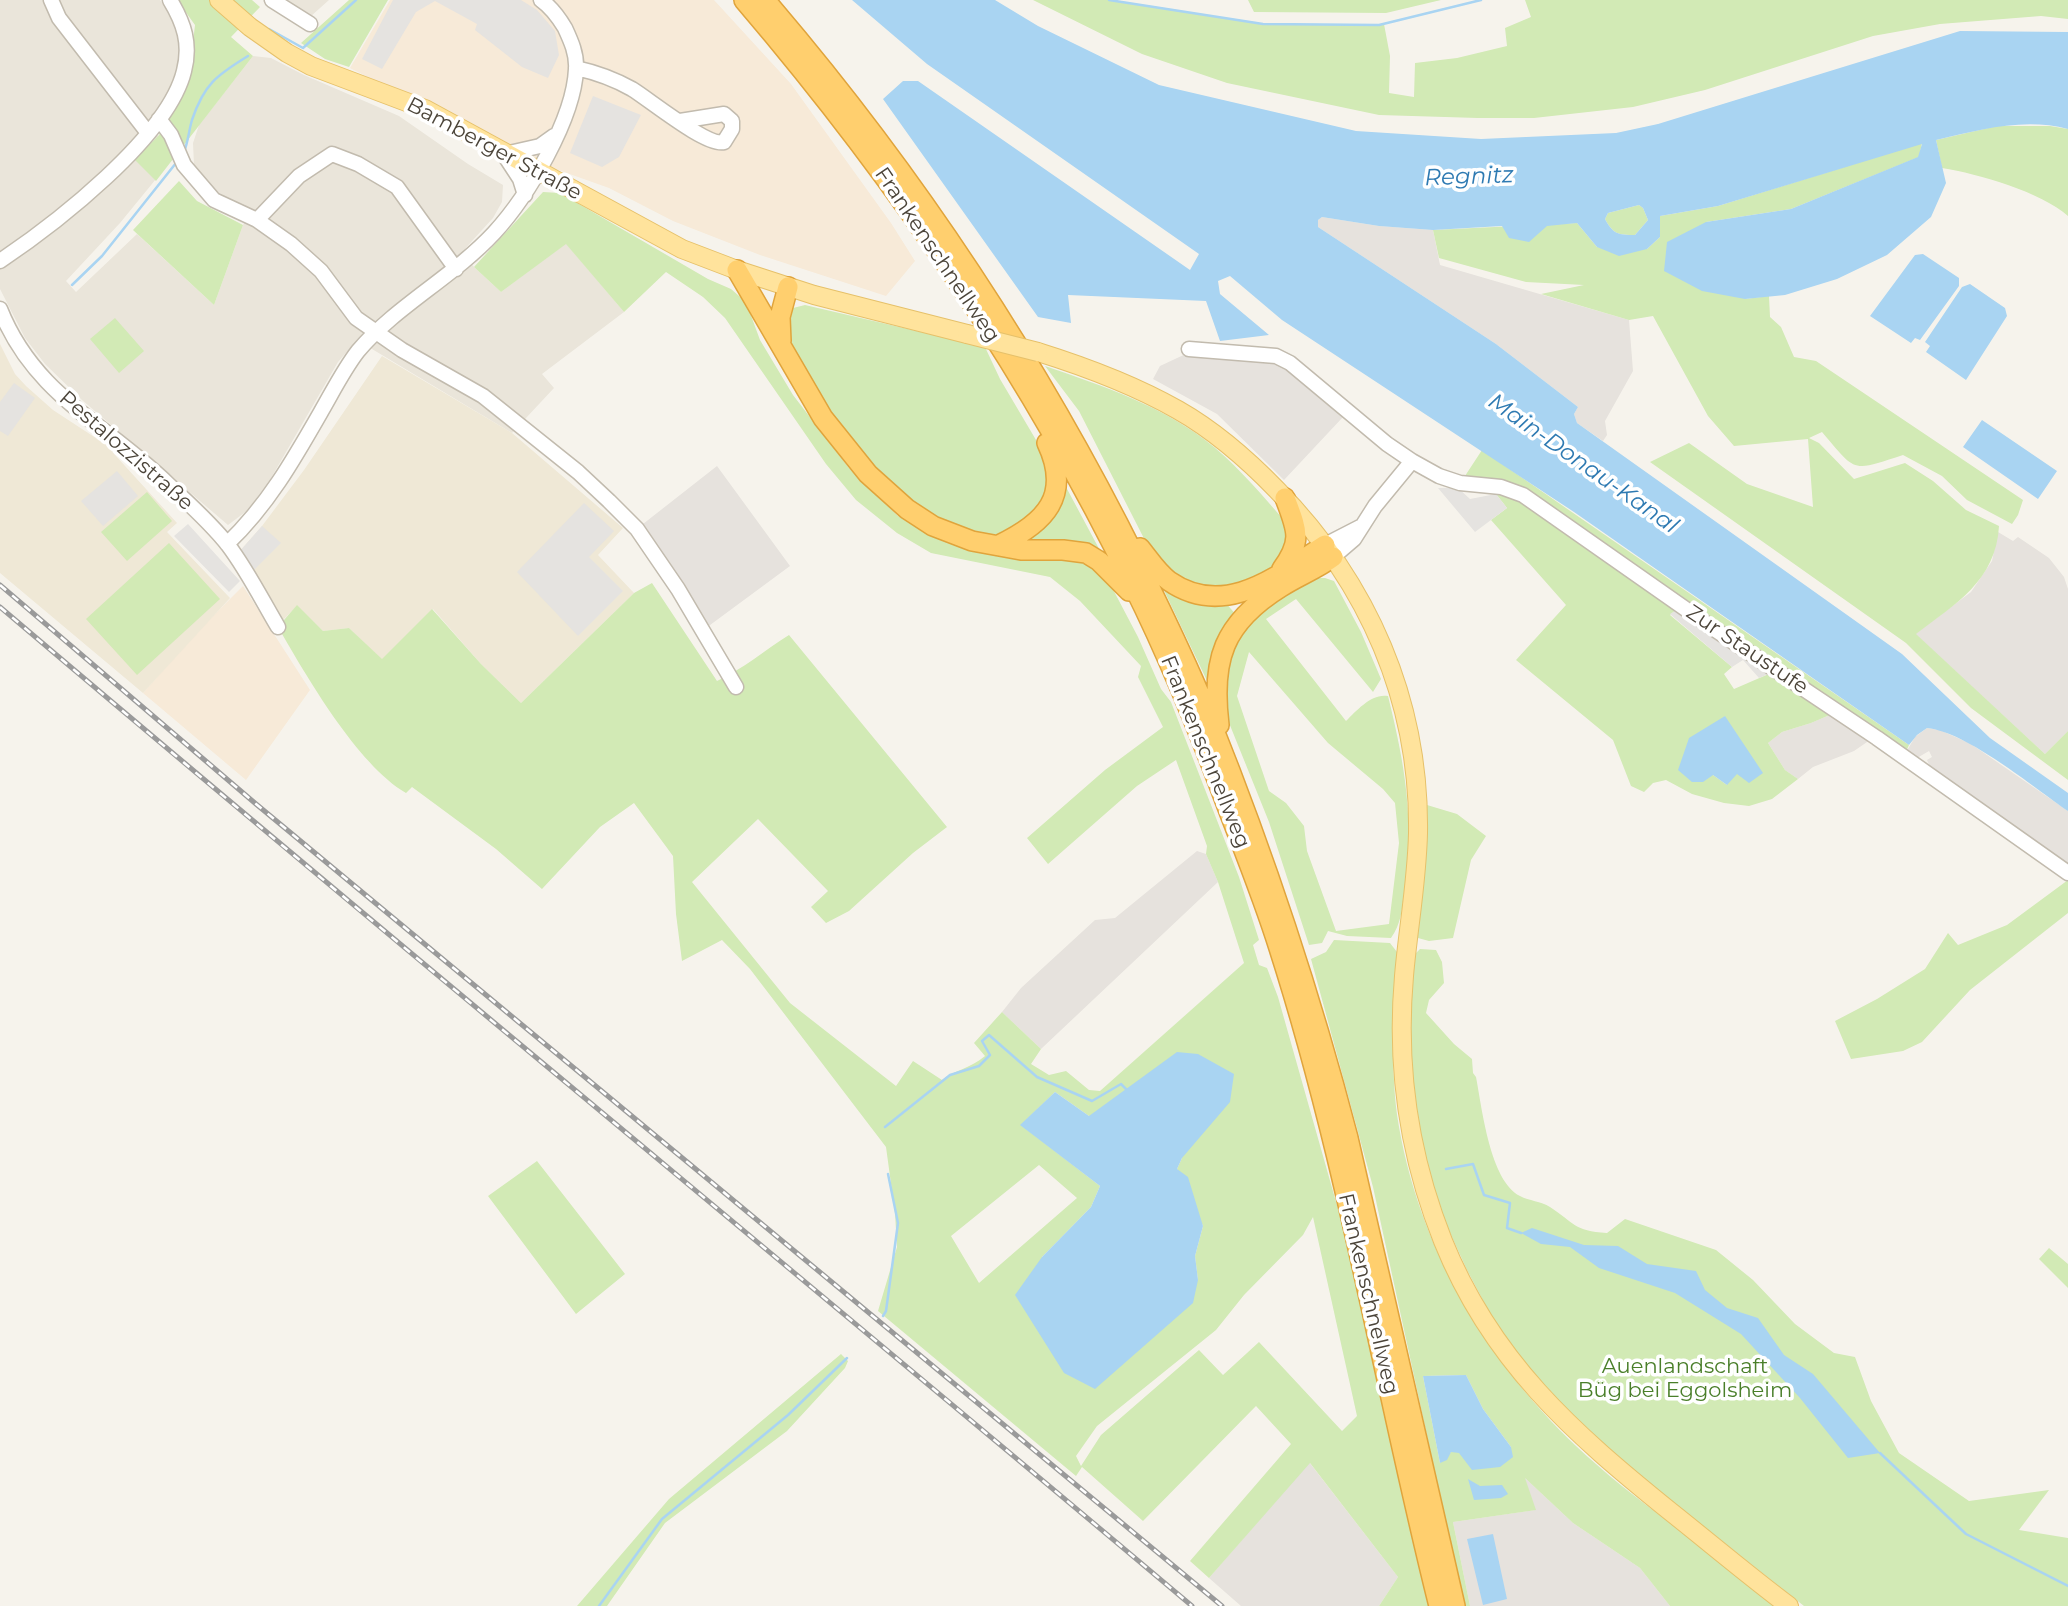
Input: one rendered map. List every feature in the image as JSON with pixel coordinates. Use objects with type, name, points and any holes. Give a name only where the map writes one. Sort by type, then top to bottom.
[{"type":"highway","name":"Frankenschnellweg","points":[[744,0],[853,133],[914,216],[965,293],[1044,421],[1104,527],[1147,614],[1215,774],[1279,946],[1296,1002],[1336,1154],[1439,1606]]},
{"type":"highway","name":"Frankenschnellweg","points":[[765,0],[864,125],[978,283],[1114,514],[1210,719],[1293,944],[1329,1063],[1454,1606]]},
{"type":"highway","points":[[737,270],[823,418],[855,460],[883,489],[933,526],[972,541],[1021,550],[1086,553],[1112,572],[1147,614]]},
{"type":"highway","points":[[767,318],[769,298],[788,287]]},
{"type":"highway","points":[[781,344],[780,317],[788,287]]},
{"type":"highway","points":[[999,545],[1036,524],[1054,497],[1055,463],[1045,439],[1044,421]]},
{"type":"highway","points":[[1277,576],[1294,553],[1298,540],[1285,498]]},
{"type":"highway","points":[[1114,514],[1154,568],[1167,580],[1179,587],[1210,595],[1226,596],[1257,588],[1329,551]]},
{"type":"highway","points":[[1223,754],[1215,685],[1226,643],[1237,623],[1255,606],[1329,551]]},
{"type":"main road","name":"Bamberger Straße","points":[[219,0],[250,27],[287,53],[425,109],[658,236],[737,270],[788,287],[847,305],[1038,352],[1101,373],[1179,410],[1223,440],[1254,466],[1329,551],[1364,605],[1398,690],[1413,754],[1418,835],[1403,988],[1403,1083],[1417,1163],[1429,1203],[1458,1277],[1476,1310],[1520,1373],[1574,1431],[1789,1606]]},
{"type":"street","points":[[51,0],[59,18],[148,133]]},
{"type":"street","points":[[0,258],[42,232],[80,201],[148,133],[177,93],[185,71],[187,54],[184,25],[170,0]]},
{"type":"street","points":[[272,0],[310,24]]},
{"type":"street","points":[[227,544],[251,521],[282,479],[356,354],[375,332],[456,269],[495,232],[525,195],[569,105],[576,68],[575,52],[560,19],[541,0]]},
{"type":"street","points":[[576,68],[629,87],[680,121]]},
{"type":"street","points":[[159,119],[171,135],[181,159],[214,200],[257,220],[291,244],[321,271],[356,318],[483,396],[578,472],[617,509],[636,529],[678,589],[736,687]]},
{"type":"street","points":[[525,195],[505,151],[540,146],[556,135]]},
{"type":"street","points":[[257,220],[299,176],[332,153],[358,164],[397,187],[456,269]]},
{"type":"street","name":"Pestalozzistraße","points":[[0,309],[17,345],[66,402],[167,482],[227,544],[278,627]]},
{"type":"street","name":"Zur Staustufe","points":[[1189,349],[1276,356],[1290,363],[1387,444],[1438,476],[1460,483],[1501,488],[1522,495],[1877,738],[2068,873]]},
{"type":"street","points":[[1329,551],[1360,527],[1412,461]]},
{"type":"shaded area","points":[[0,0],[160,0],[173,18],[179,33],[180,56],[174,85],[165,101],[147,122],[174,157],[120,223],[66,281],[76,292],[137,234],[214,305],[243,225],[251,211],[216,191],[194,165],[193,143],[199,125],[253,56],[271,58],[399,116],[503,185],[502,202],[493,218],[462,252],[501,292],[566,243],[624,312],[542,374],[554,388],[512,433],[357,340],[338,362],[271,478],[248,510],[228,525],[82,400],[45,364],[25,338],[0,289]]},
{"type":"shaded area","points":[[285,0],[329,0],[310,17]]},
{"type":"shaded area","points":[[390,0],[714,0],[791,84],[891,223],[915,261],[886,296],[760,255],[673,221],[609,188],[533,161],[350,68]]},
{"type":"shaded area","points":[[393,0],[521,0],[537,10],[555,31],[559,55],[548,78],[522,67],[475,30],[477,24],[435,1],[416,12],[382,69],[362,59]]},
{"type":"shaded area","points":[[593,96],[641,115],[619,157],[602,167],[570,153]]},
{"type":"shaded area","points":[[1322,217],[1379,226],[1433,230],[1440,265],[1629,320],[1633,371],[1605,421],[1607,435],[1603,441],[1577,423],[1574,414],[1578,407],[1496,344],[1318,227],[1318,220]]},
{"type":"shaded area","points":[[0,344],[15,374],[26,386],[53,410],[105,444],[177,523],[167,532],[230,598],[143,693],[0,573]]},
{"type":"shaded area","points":[[1190,352],[1272,359],[1343,417],[1284,480],[1217,414],[1153,379],[1160,366]]},
{"type":"shaded area","points":[[382,356],[512,433],[623,528],[598,555],[634,593],[521,703],[481,664],[433,609],[382,660],[349,628],[323,631],[297,606],[279,624],[239,552],[304,470]]},
{"type":"shaded area","points":[[14,383],[35,398],[8,436],[0,431],[0,402]]},
{"type":"shaded area","points":[[717,466],[790,566],[706,628],[643,524]]},
{"type":"shaded area","points":[[117,471],[138,496],[103,526],[81,501]]},
{"type":"shaded area","points":[[1438,488],[1458,488],[1470,499],[1496,494],[1507,508],[1475,532]]},
{"type":"shaded area","points":[[584,503],[614,531],[589,557],[623,591],[578,636],[517,572]]},
{"type":"shaded area","points":[[188,524],[240,581],[229,592],[174,536]]},
{"type":"shaded area","points":[[262,526],[281,543],[251,573],[239,552]]},
{"type":"shaded area","points":[[1998,532],[2013,541],[2018,537],[2049,558],[2064,577],[2068,589],[2068,731],[2045,754],[1915,634],[1971,592],[1992,561]]},
{"type":"shaded area","points":[[243,586],[310,690],[246,780],[143,693],[195,634]]},
{"type":"shaded area","points":[[1679,608],[1771,673],[1759,678],[1743,660],[1732,667],[1670,614]]},
{"type":"shaded area","points":[[1832,714],[1870,740],[1854,751],[1813,767],[1798,779],[1785,770],[1768,743],[1782,732]]},
{"type":"shaded area","points":[[1927,728],[1940,730],[1971,744],[2068,811],[2068,867],[1933,774],[1927,760],[1932,757],[1929,751],[1917,758],[1905,754],[1915,737]]},
{"type":"shaded area","points":[[1197,851],[1206,854],[1218,882],[1041,1049],[1002,1012],[1021,988],[1095,920],[1115,918]]},
{"type":"shaded area","points":[[1309,1462],[1398,1577],[1379,1606],[1241,1606],[1209,1578]]},
{"type":"shaded area","points":[[1524,1477],[1573,1523],[1640,1568],[1670,1606],[1470,1606],[1453,1522],[1535,1510]]},
{"type":"green space","points":[[177,0],[252,0],[260,7],[231,37],[253,56],[156,181],[135,160],[159,135],[188,84],[195,25]]},
{"type":"green space","points":[[349,0],[388,0],[349,67],[325,59],[301,43]]},
{"type":"green space","points":[[1033,0],[1109,0],[1263,24],[1384,24],[1390,56],[1389,93],[1414,97],[1415,63],[1457,58],[1507,46],[1505,28],[1531,17],[1525,0],[2068,0],[2068,19],[2041,16],[1940,24],[1873,36],[1705,90],[1633,107],[1534,118],[1478,118],[1379,115],[1227,83],[1142,54]]},
{"type":"green space","points":[[1248,0],[1441,0],[1386,13],[1254,12]]},
{"type":"green space","points":[[1997,126],[2050,126],[2068,129],[2068,216],[2042,199],[2009,185],[1942,168],[1936,140]]},
{"type":"green space","points":[[1922,143],[1919,157],[1791,209],[1706,222],[1745,299],[1769,296],[1770,317],[1781,327],[1794,357],[1816,361],[2023,500],[2012,524],[1967,500],[1942,476],[1903,455],[1864,466],[1856,465],[1849,462],[1822,432],[1809,438],[1819,443],[1854,479],[1905,463],[1933,481],[1966,510],[1999,526],[1996,545],[1982,576],[1959,601],[1916,634],[2045,754],[2068,731],[2068,780],[1971,708],[1906,643],[1650,462],[1689,443],[1747,484],[1813,507],[1808,439],[1734,446],[1708,416],[1653,316],[1629,320],[1541,294],[1584,285],[1526,282],[1439,258],[1433,230],[1577,223],[1597,247],[1647,249],[1660,237],[1660,216],[1718,206]]},
{"type":"green space","points":[[179,181],[197,201],[243,225],[214,305],[133,230]]},
{"type":"green space","points":[[543,192],[560,193],[708,279],[731,289],[746,302],[760,340],[793,395],[849,468],[898,516],[945,541],[998,556],[1070,557],[1094,566],[1107,578],[1161,689],[1171,702],[1239,877],[1259,940],[1253,945],[1259,965],[1267,968],[1278,997],[1340,1216],[1431,1606],[1379,1606],[1398,1577],[1310,1463],[1209,1578],[1190,1561],[1291,1444],[1256,1406],[1143,1521],[1082,1467],[1076,1476],[878,1311],[897,1247],[886,1147],[750,969],[722,940],[682,961],[673,856],[634,803],[600,827],[542,889],[496,849],[412,787],[406,793],[388,780],[369,762],[334,718],[278,627],[297,605],[323,631],[349,628],[382,659],[432,609],[481,664],[521,703],[634,593],[652,583],[717,681],[789,635],[947,827],[913,853],[849,911],[826,923],[811,907],[828,891],[758,819],[692,882],[790,1003],[896,1086],[913,1061],[942,1080],[980,1060],[985,1056],[974,1043],[1002,1012],[1041,1049],[1031,1064],[1049,1075],[1066,1071],[1089,1090],[1100,1091],[1244,963],[1176,760],[1137,786],[1048,864],[1027,838],[1105,770],[1163,727],[1138,677],[1141,666],[1080,601],[1050,577],[931,553],[897,533],[856,500],[826,464],[725,318],[703,297],[666,272],[624,312],[566,244],[501,292],[474,267]],"holes":[[[1055,1092],[1089,1116],[1182,1158],[1177,1169],[1203,1226],[1195,1256],[1198,1280],[1042,1257],[1091,1207],[1100,1186],[1021,1125]],[[1039,1165],[1077,1198],[979,1283],[951,1236]],[[1313,1217],[1357,1416],[1342,1431],[1259,1342],[1223,1375],[1199,1350],[1101,1435],[1081,1466],[1076,1456],[1097,1426],[1216,1330],[1244,1295],[1303,1235]]]},
{"type":"green space","points":[[1639,205],[1648,220],[1635,235],[1617,233],[1605,219],[1608,213]]},
{"type":"green space","points":[[805,305],[985,347],[1000,379],[1039,445],[1052,479],[1040,511],[1001,535],[987,535],[955,527],[915,506],[876,471],[831,418],[789,342],[788,313],[793,308]]},
{"type":"green space","points":[[115,318],[144,351],[119,373],[90,339]]},
{"type":"green space","points":[[1045,366],[1155,409],[1176,420],[1214,447],[1288,525],[1286,558],[1247,587],[1190,587],[1157,564],[1079,411]]},
{"type":"green space","points":[[1482,450],[1909,745],[1905,754],[1540,500],[1463,479]]},
{"type":"green space","points":[[1066,487],[1104,558],[1016,547],[1057,503]]},
{"type":"green space","points":[[147,492],[172,521],[127,561],[101,532]]},
{"type":"green space","points":[[1499,492],[1521,500],[1679,608],[1670,615],[1732,667],[1724,674],[1734,689],[1771,673],[1832,714],[1782,732],[1768,743],[1785,770],[1798,779],[1772,799],[1749,806],[1724,803],[1692,794],[1666,780],[1653,783],[1644,792],[1631,786],[1613,740],[1516,660],[1566,605],[1491,520],[1507,508],[1496,494]],"holes":[[[1725,716],[1727,785],[1713,775]]]},
{"type":"green space","points":[[169,543],[220,599],[137,675],[86,619]]},
{"type":"green space","points":[[1311,578],[1325,578],[1334,581],[1361,632],[1381,679],[1373,692],[1296,599],[1266,619],[1346,721],[1360,707],[1376,697],[1388,696],[1403,770],[1409,842],[1403,905],[1391,938],[1347,936],[1328,931],[1322,943],[1309,945],[1269,822],[1221,703],[1229,646],[1246,620]],"holes":[[[1249,652],[1328,743],[1383,789],[1395,803],[1399,843],[1389,924],[1336,931],[1307,851],[1304,826],[1286,803],[1269,791],[1237,696]]]},
{"type":"green space","points":[[1160,582],[1224,601],[1238,617],[1210,687]]},
{"type":"green space","points":[[1427,805],[1457,814],[1486,836],[1471,860],[1453,938],[1429,941],[1418,938],[1416,927]]},
{"type":"green space","points":[[2068,880],[2068,913],[1970,990],[1922,1042],[1903,1051],[1851,1059],[1835,1021],[1925,969],[1948,933],[1958,945],[2007,925]]},
{"type":"green space","points":[[1334,940],[1390,943],[1397,952],[1394,1083],[1399,1127],[1410,1176],[1425,1223],[1445,1268],[1496,1354],[1526,1393],[1596,1464],[1775,1606],[1670,1606],[1640,1568],[1573,1523],[1525,1478],[1536,1510],[1453,1522],[1470,1606],[1464,1606],[1373,1187],[1311,959],[1326,952]],"holes":[[[1466,1375],[1483,1409],[1511,1447],[1451,1452],[1440,1463],[1423,1376]]]},
{"type":"green space","name":"Auenlandschaft Büg bei Eggolsheim","points":[[1420,949],[1436,950],[1442,962],[1444,983],[1429,1000],[1426,1013],[1454,1044],[1472,1059],[1494,1160],[1510,1188],[1524,1198],[1546,1205],[1587,1230],[1607,1233],[1625,1219],[1716,1250],[1753,1280],[1795,1324],[1834,1353],[1855,1357],[1871,1401],[1899,1453],[1969,1501],[2049,1490],[2019,1530],[2068,1538],[2068,1606],[1804,1606],[1588,1435],[1505,1342],[1467,1270],[1436,1202],[1410,1095],[1409,984],[1415,954]]},
{"type":"green space","points":[[537,1161],[625,1274],[576,1314],[488,1196]]},
{"type":"green space","points":[[2049,1248],[2068,1264],[2068,1288],[2039,1259]]},
{"type":"green space","points":[[841,1354],[848,1361],[845,1368],[787,1431],[665,1523],[607,1606],[577,1606],[669,1499]]},
{"type":"water","points":[[852,0],[995,0],[1038,26],[1159,85],[1356,131],[1481,139],[1616,133],[1658,124],[1960,31],[2068,32],[2068,129],[2035,124],[2018,125],[1936,140],[1946,183],[1931,217],[1887,255],[1837,279],[1785,295],[1745,299],[1702,291],[1664,271],[1667,242],[1706,222],[1791,209],[1918,157],[1922,144],[1718,206],[1660,216],[1660,237],[1647,249],[1619,256],[1597,247],[1577,223],[1547,226],[1529,242],[1509,238],[1502,226],[1433,230],[1379,226],[1322,217],[1318,220],[1318,227],[1496,344],[1578,407],[1574,414],[1577,423],[1902,654],[1990,738],[2068,793],[2068,811],[1999,762],[1961,739],[1927,728],[1909,745],[1574,512],[1282,320],[1230,276],[1218,281],[1220,294],[1269,335],[1220,341],[1206,301],[1068,295],[1071,323],[1038,317],[883,99],[903,81],[918,81],[1190,270],[1199,254],[927,64]],"holes":[[[1639,205],[1648,220],[1635,235],[1617,233],[1605,219],[1608,213]]]},
{"type":"water","points":[[1923,254],[1959,278],[1959,286],[1920,340],[1915,338],[1911,343],[1870,316],[1915,255]]},
{"type":"water","points":[[1970,284],[2005,308],[2007,316],[1966,380],[1926,352],[1930,346],[1925,342],[1962,287]]},
{"type":"water","points":[[1982,420],[2057,471],[2038,499],[1963,447]]},
{"type":"water","points":[[1725,716],[1763,773],[1749,783],[1737,774],[1727,785],[1713,775],[1703,782],[1692,782],[1678,770],[1689,738]]},
{"type":"water","points":[[1177,1052],[1198,1054],[1234,1074],[1230,1102],[1182,1158],[1177,1169],[1188,1177],[1203,1226],[1195,1256],[1198,1280],[1193,1303],[1095,1389],[1064,1373],[1015,1295],[1042,1257],[1091,1207],[1100,1186],[1020,1125],[1055,1092],[1089,1116]]},
{"type":"water","points":[[1532,1228],[1584,1245],[1618,1246],[1647,1264],[1696,1271],[1705,1290],[1727,1308],[1758,1318],[1784,1355],[1813,1374],[1880,1453],[1848,1458],[1800,1398],[1741,1334],[1675,1293],[1599,1268],[1570,1247],[1541,1244],[1521,1233]]},
{"type":"water","points":[[1466,1375],[1483,1409],[1511,1447],[1513,1457],[1500,1467],[1472,1470],[1459,1453],[1451,1452],[1447,1460],[1440,1463],[1423,1376]]},
{"type":"water","points":[[1468,1479],[1480,1486],[1502,1485],[1508,1494],[1501,1498],[1474,1500]]},
{"type":"water","points":[[1493,1534],[1507,1599],[1483,1605],[1467,1539]]},
{"type":"waterway","points":[[269,29],[303,48],[356,0]]},
{"type":"waterway","points":[[1109,0],[1263,24],[1379,25],[1481,0]]},
{"type":"waterway","points":[[184,152],[201,97],[220,75],[248,56]]},
{"type":"waterway","points":[[72,285],[102,256],[176,163]]},
{"type":"waterway","points":[[885,1127],[950,1075],[979,1066],[990,1055],[982,1041],[989,1035],[1037,1077],[1092,1101],[1121,1084],[1126,1089]]},
{"type":"waterway","points":[[1446,1169],[1473,1164],[1484,1195],[1510,1203],[1507,1228],[1521,1233]]},
{"type":"waterway","points":[[883,1316],[886,1311],[898,1223],[888,1174]]},
{"type":"waterway","points":[[599,1606],[662,1519],[788,1415],[847,1358]]},
{"type":"waterway","points":[[1880,1453],[1966,1534],[2068,1586]]},
{"type":"railway","points":[[0,585],[256,804],[1222,1606]]},
{"type":"railway","points":[[0,607],[1192,1606]]},
{"type":"water label","name":"Regnitz","points":[[1469,177]]},
{"type":"water label","name":"Main-Donau-Kanal","points":[[1583,464]]}]
